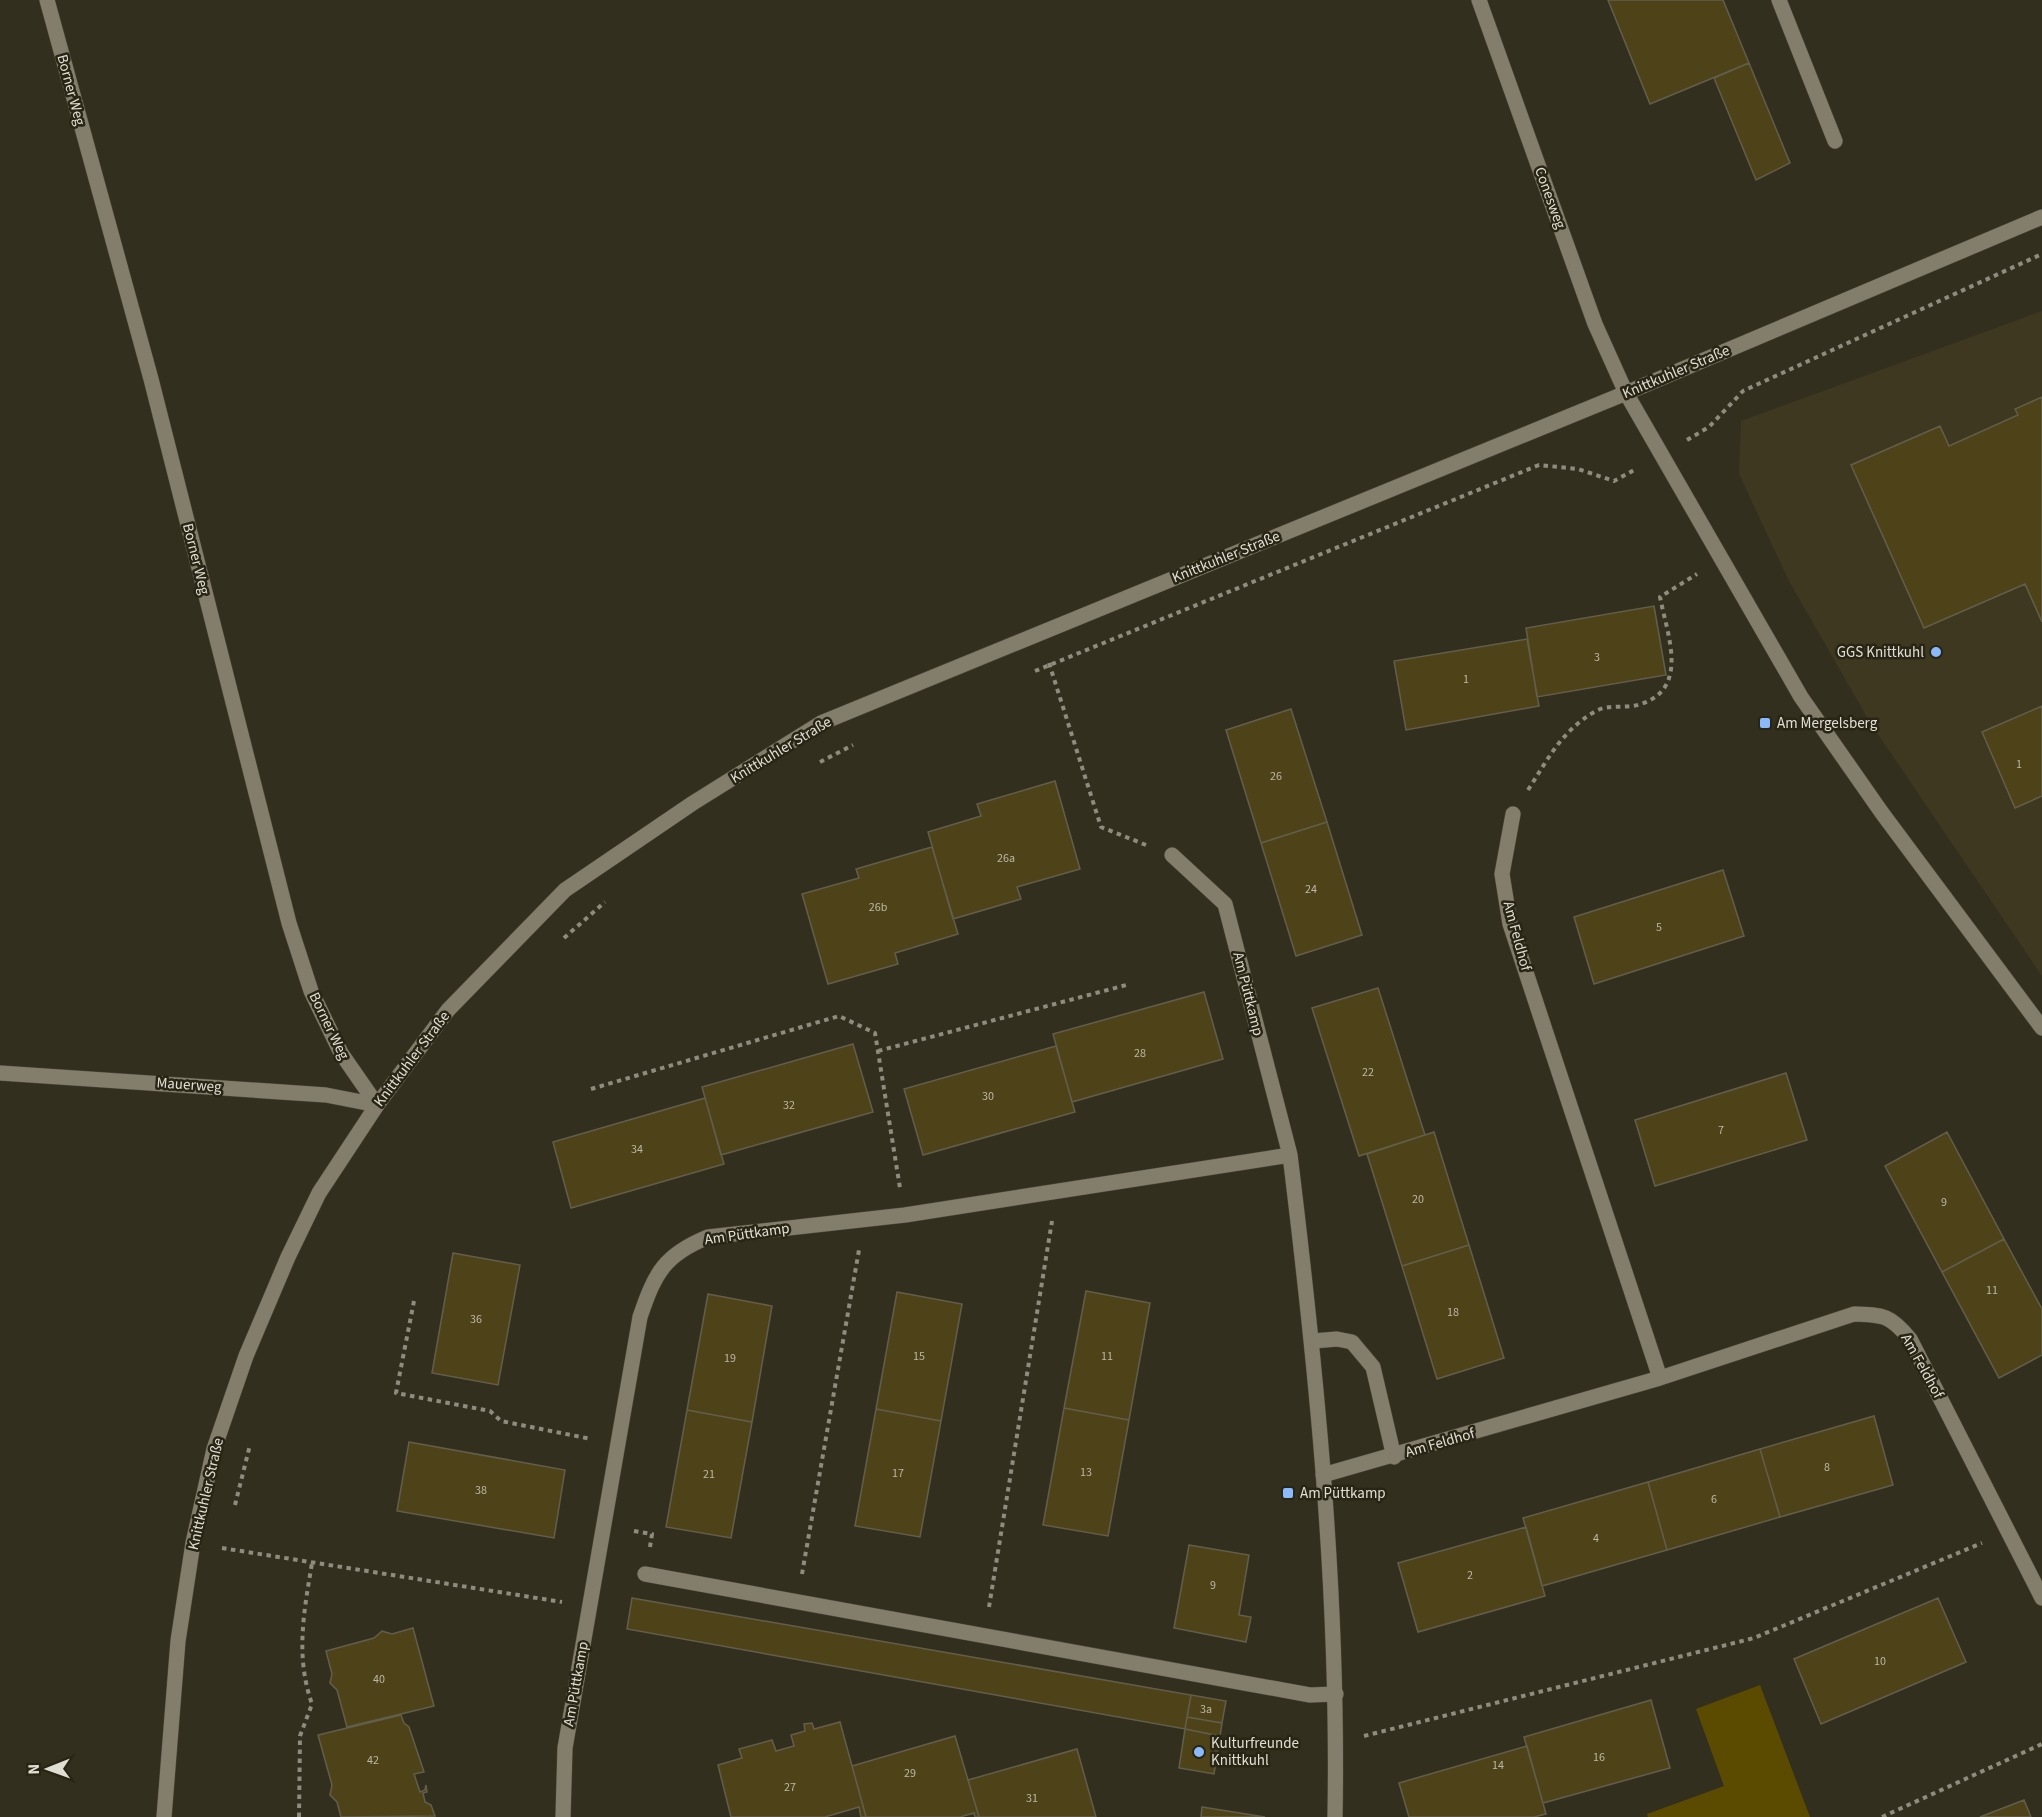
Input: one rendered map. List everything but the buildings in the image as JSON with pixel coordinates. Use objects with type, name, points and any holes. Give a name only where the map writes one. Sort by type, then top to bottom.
[{"type":"street","name":"Borner Weg","points":[[47,0],[151,380],[289,923],[311,991],[340,1053],[377,1105]]},
{"type":"street","name":"Conesweg","points":[[1479,0],[1595,324],[1626,393]]},
{"type":"street","points":[[1779,0],[1835,141]]},
{"type":"street","name":"Knittkuhler Straße","points":[[164,1817],[178,1641],[194,1543],[214,1449],[246,1356],[319,1192],[377,1105],[448,1011],[565,890],[693,802],[821,723],[1626,393],[2042,217]]},
{"type":"street","points":[[1626,393],[1801,697],[1882,813],[2042,1028]]},
{"type":"street","name":"Am Feldhof","points":[[1513,814],[1502,874],[1510,924],[1660,1378]]},
{"type":"street","name":"Am Püttkamp","points":[[1172,855],[1225,904],[1290,1155],[1313,1341],[1323,1476],[1336,1694],[1335,1817]]},
{"type":"street","name":"Mauerweg","points":[[0,1073],[327,1095],[377,1105]]},
{"type":"street","name":"Am Püttkamp","points":[[563,1817],[565,1748],[640,1317],[658,1272],[669,1258],[686,1246],[708,1237],[905,1215],[1290,1155]]},
{"type":"street","name":"Am Feldhof","points":[[1323,1476],[1660,1378],[1854,1314],[1873,1314],[1894,1320],[1910,1339],[2042,1598]]},
{"type":"street","points":[[1313,1341],[1337,1339],[1352,1342],[1373,1367],[1394,1457]]},
{"type":"street","points":[[645,1574],[1310,1695],[1336,1694]]},
{"type":"path","points":[[1029,673],[1539,465],[1578,469],[1614,481],[1709,427],[1743,390],[2042,254]]},
{"type":"path","points":[[1513,814],[1563,735],[1597,710],[1642,704],[1667,686],[1674,670],[1660,597],[1721,559]]},
{"type":"path","points":[[1040,633],[1101,827],[1172,855]]},
{"type":"path","name":"Knittkuhler Straße","points":[[818,763],[858,743]]},
{"type":"path","points":[[558,943],[610,898]]},
{"type":"path","points":[[878,1051],[1130,984]]},
{"type":"path","points":[[591,1089],[839,1016],[875,1033],[905,1215]]},
{"type":"path","points":[[984,1636],[1052,1225],[1049,1194]]},
{"type":"path","points":[[797,1601],[860,1245],[860,1220]]},
{"type":"path","points":[[414,1301],[396,1393],[490,1411],[501,1421],[618,1444]]},
{"type":"path","points":[[233,1513],[250,1444]]},
{"type":"path","points":[[633,1530],[652,1534],[650,1547]]},
{"type":"path","points":[[1336,1737],[1365,1736],[1754,1638],[2008,1532]]},
{"type":"path","points":[[223,1560],[227,1537]]},
{"type":"path","points":[[194,1543],[589,1606]]},
{"type":"path","points":[[299,1817],[300,1736],[312,1704],[305,1684],[301,1634],[312,1563]]},
{"type":"path","points":[[1882,1817],[2042,1744]]},
{"type":"shaded area","name":"GGS Knittkuhl","points":[[2042,311],[2042,976],[1871,724],[1789,581],[1739,474],[1741,421]]},
{"type":"shaded area","points":[[1760,1685],[1810,1817],[1648,1817],[1647,1814],[1724,1786],[1696,1709]]},
{"type":"place","name":"GGS Knittkuhl","points":[[1936,652]]},
{"type":"place","name":"Am Mergelsberg","points":[[1765,723]]},
{"type":"place","name":"Am Püttkamp","points":[[1288,1493]]},
{"type":"place","name":"Kulturfreunde Knittkuhl","points":[[1199,1752]]}]
